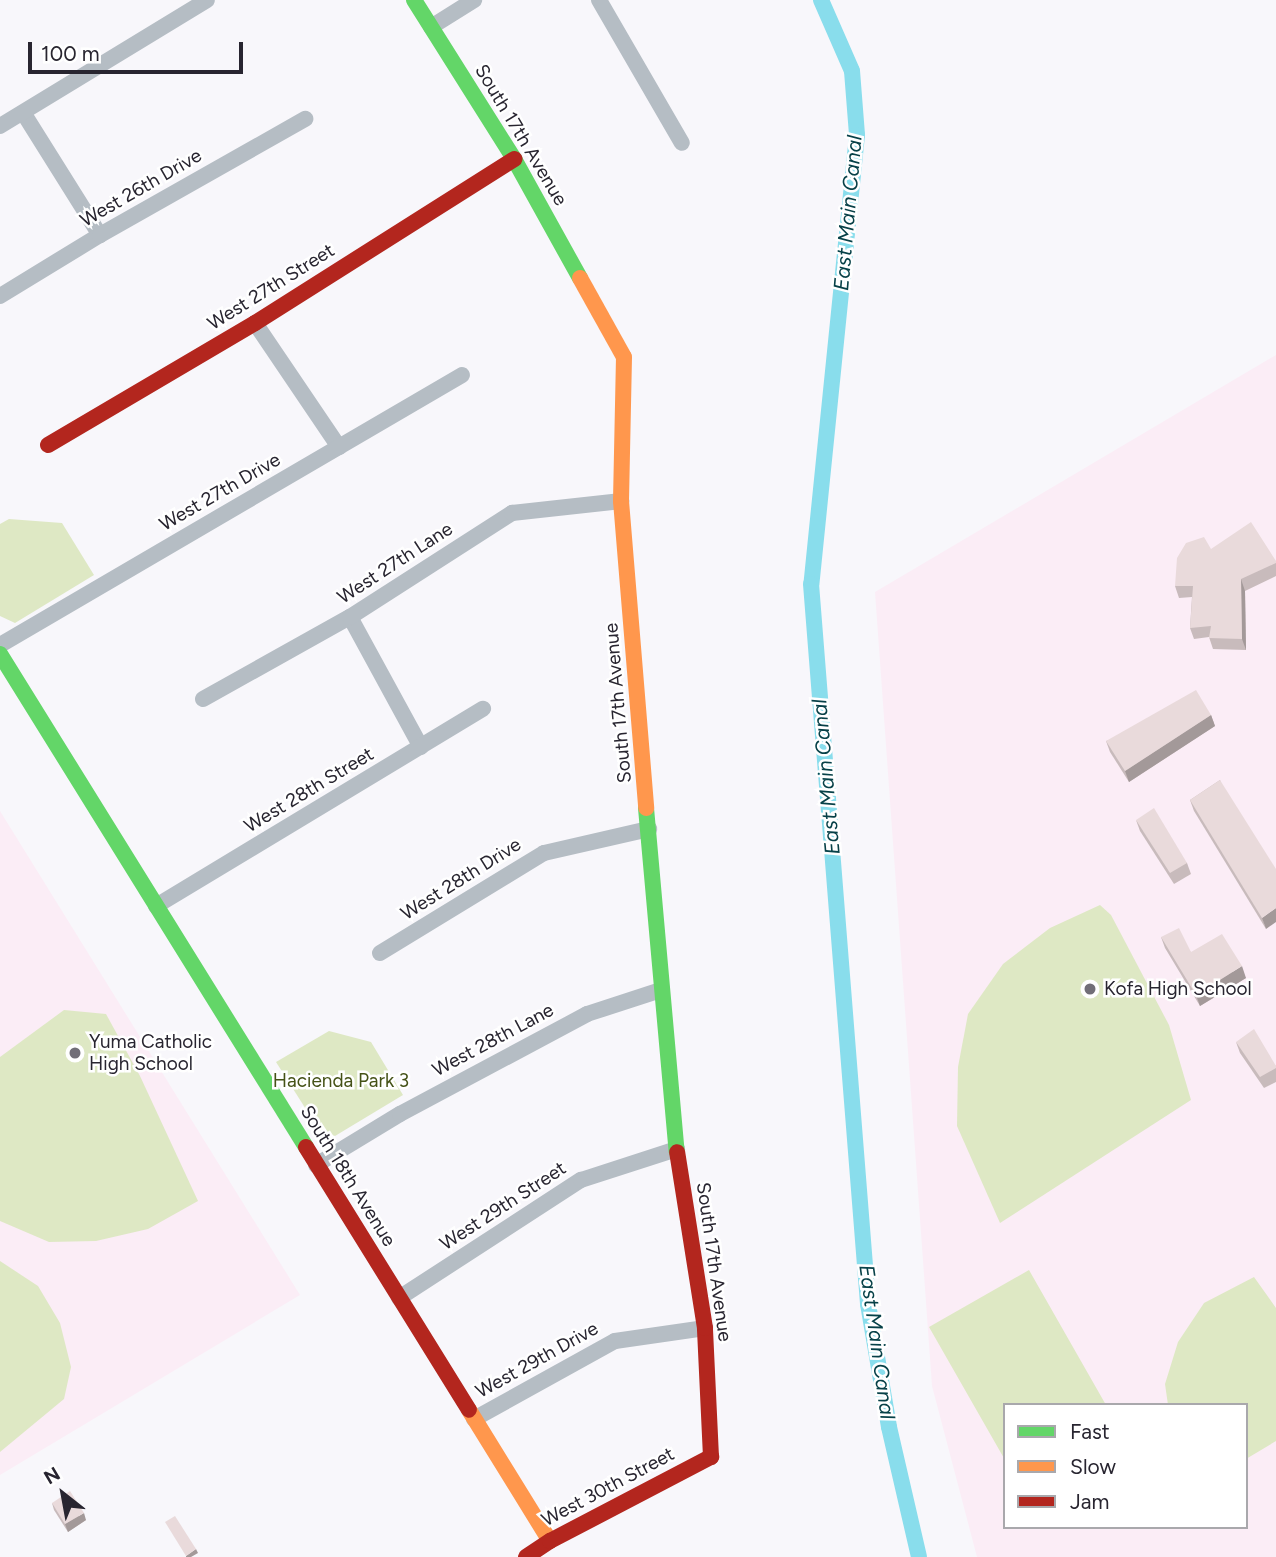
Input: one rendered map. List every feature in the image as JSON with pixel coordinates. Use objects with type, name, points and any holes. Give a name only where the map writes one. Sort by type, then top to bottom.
[{"type":"street","points":[[0,126],[24,114],[207,0]]},
{"type":"street","name":"South 17th Avenue","points":[[414,0],[513,159],[624,357],[621,501],[677,1149],[705,1328],[710,1457]]},
{"type":"street","points":[[431,27],[474,0]]},
{"type":"street","points":[[599,0],[682,143]]},
{"type":"street","points":[[24,114],[100,235]]},
{"type":"street","name":"West 26th Drive","points":[[0,296],[100,235],[305,119]]},
{"type":"street","name":"West 27th Street","points":[[48,444],[255,323],[513,159]]},
{"type":"street","points":[[255,323],[339,447]]},
{"type":"street","name":"West 27th Drive","points":[[0,645],[462,375]]},
{"type":"street","name":"West 27th Lane","points":[[203,699],[350,617],[512,513],[621,501]]},
{"type":"street","points":[[350,617],[421,747]]},
{"type":"street","name":"South 18th Avenue","points":[[0,654],[550,1541]]},
{"type":"street","name":"West 28th Street","points":[[156,906],[484,709]]},
{"type":"street","name":"West 28th Drive","points":[[380,953],[544,853],[649,829]]},
{"type":"street","name":"West 28th Lane","points":[[316,1165],[400,1114],[587,1014],[662,990]]},
{"type":"street","name":"West 29th Street","points":[[399,1298],[581,1180],[677,1149]]},
{"type":"street","name":"West 29th Drive","points":[[474,1419],[615,1342],[705,1328]]},
{"type":"street","name":"West 30th Street","points":[[526,1557],[550,1541],[710,1457]]},
{"type":"shaded area","name":"Kofa High School","points":[[1276,355],[1276,1557],[977,1557],[932,1386],[875,592]]},
{"type":"shaded area","name":"Yuma Catholic High School","points":[[0,811],[300,1295],[0,1475]]},
{"type":"green space","points":[[9,519],[62,523],[94,575],[15,623],[0,616],[0,524]]},
{"type":"green space","points":[[1100,905],[1111,915],[1169,1025],[1191,1100],[1000,1223],[957,1126],[958,1067],[968,1014],[1003,964],[1050,928]]},
{"type":"green space","points":[[64,1010],[106,1014],[140,1076],[198,1201],[148,1229],[96,1241],[49,1242],[0,1221],[0,1057]]},
{"type":"green space","name":"Hacienda Park 3","points":[[329,1031],[371,1042],[403,1095],[335,1136],[321,1133],[276,1062]]},
{"type":"green space","points":[[0,1261],[38,1286],[60,1323],[71,1367],[64,1399],[0,1452]]},
{"type":"green space","points":[[1029,1270],[1105,1403],[1003,1403],[1003,1456],[929,1327]]},
{"type":"green space","points":[[1254,1277],[1276,1308],[1276,1441],[1248,1458],[1248,1403],[1168,1403],[1165,1384],[1178,1342],[1204,1303]]},
{"type":"building","points":[[1251,522],[1276,563],[1241,579],[1242,639],[1209,638],[1211,626],[1190,628],[1193,586],[1175,586],[1177,558],[1186,543],[1204,537],[1211,549]]},
{"type":"building","points":[[1196,690],[1211,715],[1125,771],[1106,741]]},
{"type":"building","points":[[1220,780],[1276,869],[1276,908],[1262,918],[1190,800]]},
{"type":"building","points":[[1154,808],[1187,863],[1170,873],[1136,820]]},
{"type":"building","points":[[1179,928],[1191,952],[1222,934],[1242,966],[1196,995],[1161,937]]},
{"type":"building","points":[[1254,1029],[1276,1066],[1260,1077],[1236,1042]]},
{"type":"building","points":[[70,1491],[84,1513],[65,1524],[52,1503]]},
{"type":"building","points":[[175,1516],[196,1549],[186,1556],[165,1522]]},
{"type":"waterway","name":"East Main Canal","points":[[821,0],[852,71],[857,135],[811,584],[868,1304],[889,1427],[919,1557]]},
{"type":"traffic: fast","points":[[414,0],[514,159],[580,278]]},
{"type":"traffic: fast","points":[[0,654],[306,1147]]},
{"type":"traffic: fast","points":[[646,808],[677,1152]]},
{"type":"traffic: slow","points":[[580,278],[624,357],[621,501],[646,808]]},
{"type":"traffic: slow","points":[[469,1410],[550,1541]]},
{"type":"traffic: jam","points":[[48,445],[255,323],[514,159]]},
{"type":"traffic: jam","points":[[306,1147],[469,1410]]},
{"type":"traffic: jam","points":[[526,1557],[550,1541],[711,1457],[705,1328],[677,1152]]},
{"type":"place","name":"Kofa High School","points":[[1090,989]]},
{"type":"place","name":"Yuma Catholic High School","points":[[75,1053]]}]
